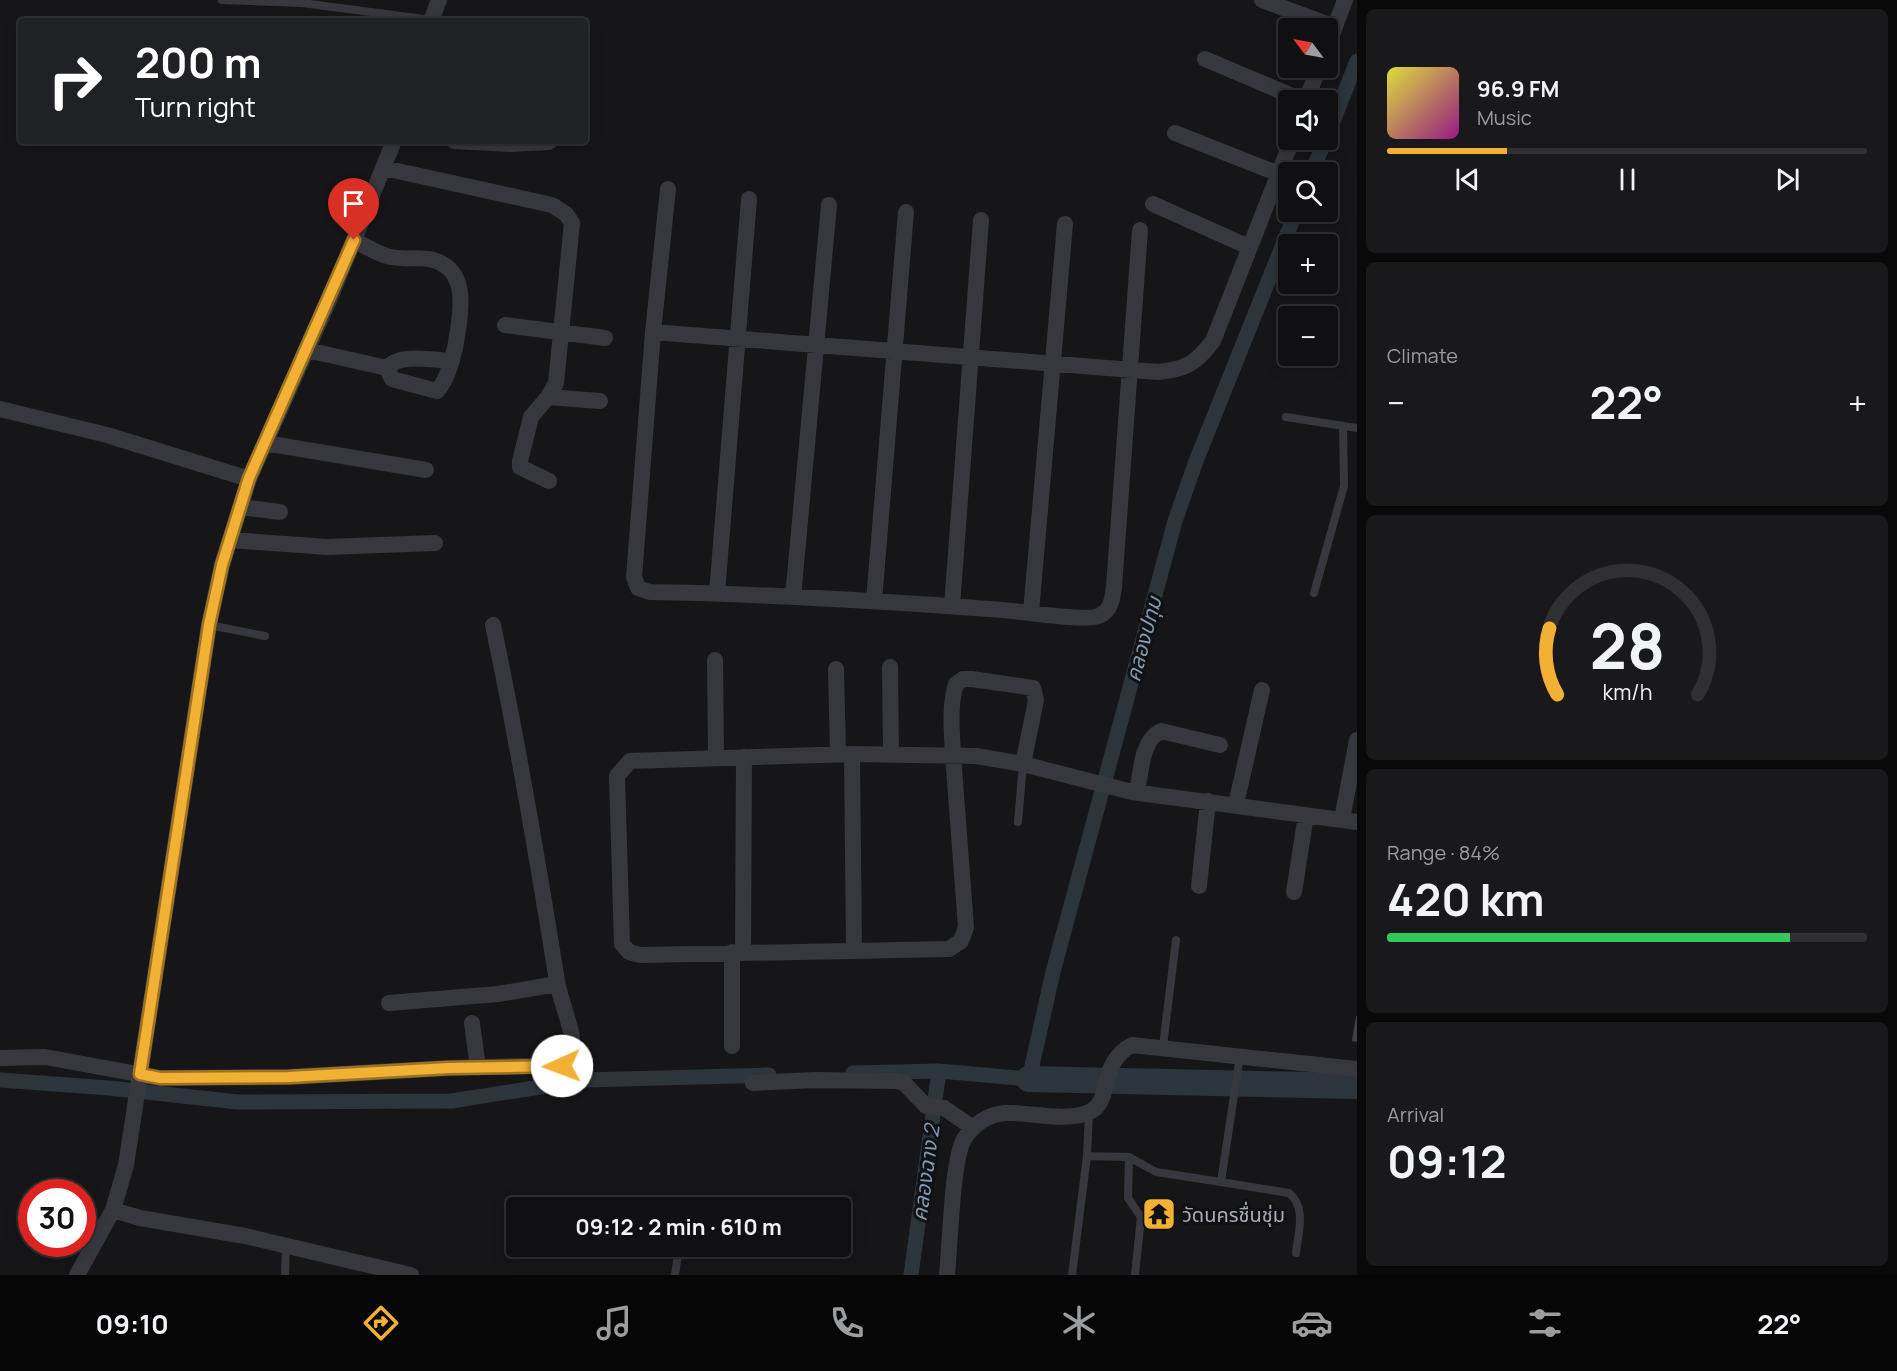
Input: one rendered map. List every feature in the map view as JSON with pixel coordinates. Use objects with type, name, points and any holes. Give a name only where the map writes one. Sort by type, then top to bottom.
[{"type":"street","points":[[432,18],[439,0]]},
{"type":"street","points":[[1262,0],[1311,18]]},
{"type":"street","points":[[1338,19],[1345,0]]},
{"type":"street","points":[[1205,59],[1280,90]]},
{"type":"street","points":[[1175,133],[1278,174]]},
{"type":"street","points":[[77,1275],[113,1210],[126,1164],[209,625],[230,540],[249,478],[307,351],[393,144]]},
{"type":"street","points":[[384,168],[552,205],[566,214],[572,223],[556,382],[548,397],[531,417],[520,461],[520,467],[525,471],[549,481]]},
{"type":"street","points":[[653,332],[1158,372],[1182,369],[1199,359],[1213,341],[1278,176]]},
{"type":"street","points":[[668,189],[653,332],[634,577],[638,588],[650,592],[874,601],[1031,612],[1086,619],[1101,615],[1110,606],[1132,370],[1140,230]]},
{"type":"street","points":[[717,593],[736,338],[750,199]]},
{"type":"street","points":[[1153,204],[1249,247]]},
{"type":"street","points":[[793,597],[829,205]]},
{"type":"street","points":[[874,601],[906,212]]},
{"type":"street","points":[[952,606],[981,220]]},
{"type":"street","points":[[1031,612],[1065,224]]},
{"type":"street","points":[[354,240],[386,256],[434,260],[447,267],[458,281],[462,297],[457,337],[443,382],[437,391],[392,379],[387,368]]},
{"type":"street","points":[[505,325],[605,338]]},
{"type":"street","points":[[307,351],[387,368]]},
{"type":"street","points":[[387,368],[391,363],[401,360],[450,361]]},
{"type":"street","points":[[548,397],[600,401]]},
{"type":"street","points":[[0,409],[107,435],[249,478]]},
{"type":"street","points":[[265,443],[426,470]]},
{"type":"street","points":[[241,507],[280,512]]},
{"type":"street","points":[[230,540],[327,547],[435,543]]},
{"type":"street","points":[[0,1058],[45,1057],[140,1078],[289,1077],[569,1065],[573,1060],[571,1036],[557,984],[524,777],[493,625]]},
{"type":"street","points":[[715,660],[716,758]]},
{"type":"street","points":[[890,667],[891,754]]},
{"type":"street","points":[[836,669],[845,754],[854,951]]},
{"type":"street","points":[[1023,764],[1036,700],[1034,688],[972,679],[963,679],[956,684],[952,703],[953,755],[966,927],[961,941],[949,950],[640,955],[629,952],[622,944],[617,776],[630,761],[845,754],[953,755],[1023,764],[1134,792],[1349,821],[1357,740]]},
{"type":"street","points":[[1236,804],[1262,690]]},
{"type":"street","points":[[1134,792],[1148,744],[1155,734],[1161,731],[1220,745]]},
{"type":"street","points":[[732,1046],[738,952],[744,757]]},
{"type":"street","points":[[1199,886],[1208,801]]},
{"type":"street","points":[[1294,892],[1306,815]]},
{"type":"street","points":[[389,1003],[498,994],[557,984]]},
{"type":"street","points":[[472,1023],[478,1068]]},
{"type":"street","points":[[947,1275],[958,1155],[973,1128],[987,1117],[1003,1113],[1076,1116],[1089,1113],[1098,1105],[1104,1094],[1110,1065],[1116,1055],[1132,1044],[1240,1054],[1357,1069]]},
{"type":"street","points":[[753,1083],[814,1080],[896,1081],[904,1083],[926,1106],[944,1108],[973,1128]]},
{"type":"street","points":[[113,1210],[140,1218],[286,1245],[386,1272],[411,1275]]},
{"type":"lane","points":[[222,0],[302,3],[410,18]]},
{"type":"lane","points":[[1286,417],[1357,428]]},
{"type":"lane","points":[[1314,593],[1344,486],[1343,426]]},
{"type":"lane","points":[[209,625],[265,636]]},
{"type":"lane","points":[[1018,822],[1023,764]]},
{"type":"lane","points":[[1163,1046],[1176,940]]},
{"type":"lane","points":[[1221,1182],[1240,1054]]},
{"type":"lane","points":[[1072,1275],[1087,1156],[1089,1113]]},
{"type":"lane","points":[[1087,1156],[1129,1157],[1155,1172],[1289,1193],[1298,1200],[1300,1209],[1296,1253]]},
{"type":"lane","points":[[1129,1157],[1128,1198],[1141,1216],[1135,1275]]},
{"type":"lane","points":[[285,1275],[286,1245]]},
{"type":"lane","points":[[675,1275],[677,1257]]},
{"type":"building","points":[[1357,1016],[1357,1042],[1352,1041]]},
{"type":"waterway","name":"คลองปทุม","points":[[1338,109],[1357,61]]},
{"type":"waterway","name":"คลองปทุม","points":[[1316,162],[1321,150]]},
{"type":"waterway","name":"คลองปทุม","points":[[853,1073],[939,1071],[1029,1079],[1053,972],[1175,521],[1196,461],[1292,222]]},
{"type":"waterway","name":"คลองฉาง 2","points":[[911,1275],[939,1071]]},
{"type":"waterway","points":[[0,1080],[109,1088],[238,1102],[451,1101],[585,1080],[769,1075]]},
{"type":"waterway","points":[[1029,1079],[1357,1086]]},
{"type":"place","name":"วัดนครชื่นชุ่ม","points":[[1159,1214]]},
{"type":"route","points":[[354,240],[307,351],[249,478],[222,565],[209,625],[140,1074],[160,1078],[289,1077],[449,1068],[562,1066]]}]
